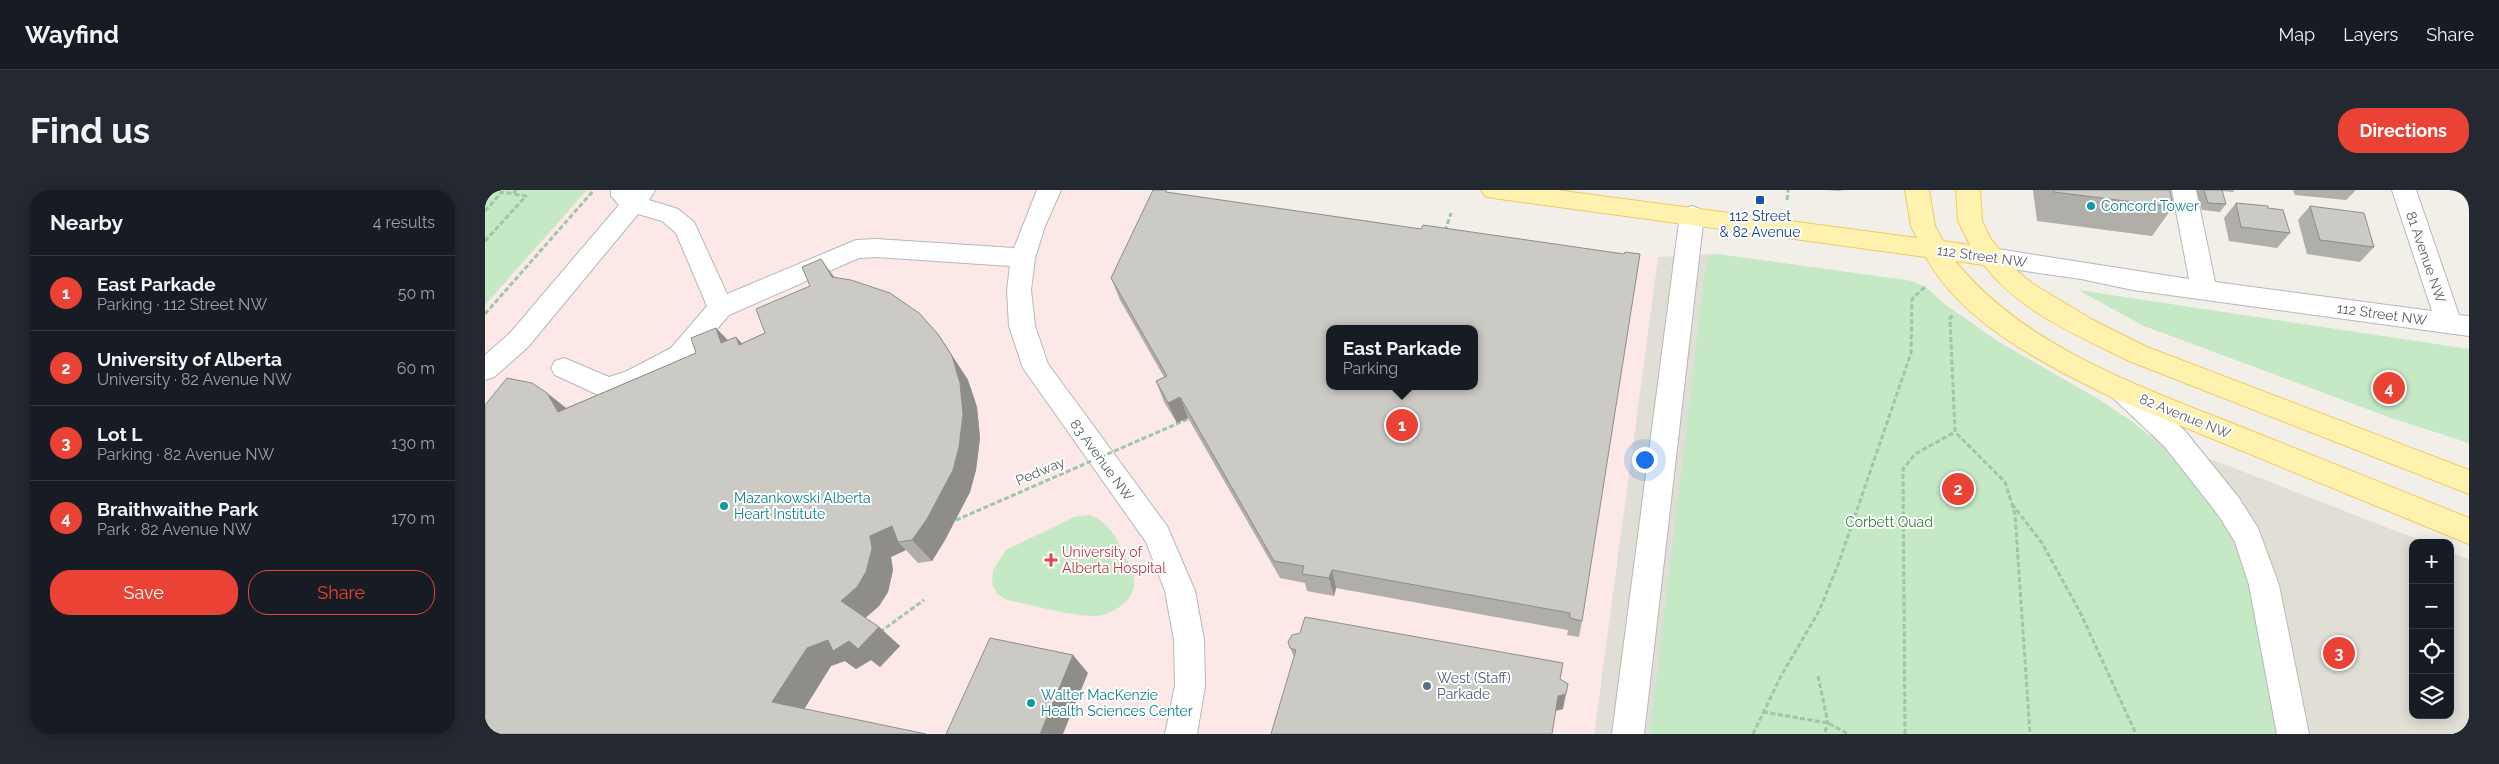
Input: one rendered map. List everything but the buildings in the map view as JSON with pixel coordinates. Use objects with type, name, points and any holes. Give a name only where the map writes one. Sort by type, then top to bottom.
[{"type":"main road","name":"112 Street NW","points":[[1493,190],[1991,257]]},
{"type":"main road","name":"82 Avenue NW","points":[[1917,190],[1919,213],[1935,249],[1948,270],[1975,299],[2015,332],[2073,367],[2122,390],[2469,531]]},
{"type":"main road","points":[[1968,190],[1969,221],[1991,257],[2007,277],[2024,291],[2084,327],[2138,354],[2469,482]]},
{"type":"street","name":"83 Avenue NW","points":[[1049,190],[1033,226],[1023,258],[1019,290],[1022,326],[1035,368],[1157,535],[1180,591],[1189,640],[1190,686],[1181,734]]},
{"type":"street","points":[[2184,190],[2204,290]]},
{"type":"street","name":"81 Avenue NW","points":[[2403,190],[2459,325]]},
{"type":"street","points":[[485,370],[519,340],[634,195],[671,215],[687,228],[720,308]]},
{"type":"street","points":[[1627,734],[1692,216]]},
{"type":"street","points":[[565,368],[607,388],[633,382],[680,355],[720,308],[856,249],[876,248],[1023,258]]},
{"type":"street","name":"112 Street NW","points":[[1991,257],[2204,290],[2459,325]]},
{"type":"street","points":[[2122,390],[2175,439],[2206,477],[2243,529],[2254,554],[2264,585],[2293,734]]},
{"type":"path","points":[[513,194],[516,190]]},
{"type":"path","points":[[485,314],[594,190]]},
{"type":"path","points":[[1787,200],[1788,190]]},
{"type":"path","points":[[485,211],[502,192],[526,196],[485,241]]},
{"type":"path","points":[[1442,240],[1451,213]]},
{"type":"path","points":[[1753,734],[1763,712],[1819,612],[1911,353],[1912,299],[1927,285]]},
{"type":"path","points":[[1954,310],[1950,319],[1955,432],[2005,482],[2015,514],[2030,734]]},
{"type":"path","name":"Pedway","points":[[956,520],[1189,419]]},
{"type":"path","points":[[1905,734],[1903,469],[1915,454],[1955,432]]},
{"type":"path","points":[[2011,502],[2042,542],[2080,612],[2135,734]]},
{"type":"path","points":[[879,632],[924,600]]},
{"type":"path","points":[[1818,676],[1827,723],[1824,734]]},
{"type":"path","points":[[1763,712],[1827,723],[1848,734]]},
{"type":"shaded area","name":"University of Alberta Hospital","points":[[485,190],[1107,190],[1222,206],[1658,257],[1594,734],[485,734]]},
{"type":"shaded area","name":"Corbett Quad","points":[[1716,254],[1912,281],[1927,288],[1943,303],[1997,341],[2098,399],[2149,435],[2417,539],[2409,539],[2409,719],[2454,719],[2454,553],[2469,559],[2469,734],[1594,734],[1658,257]]},
{"type":"green space","points":[[485,190],[587,190],[485,305]]},
{"type":"green space","name":"Corbett Quad","points":[[1716,254],[1912,281],[1927,288],[1943,303],[1997,341],[2098,399],[2133,422],[2177,460],[2209,500],[2226,527],[2254,591],[2283,734],[1650,734],[1706,263],[1708,258]]},
{"type":"green space","points":[[2078,290],[2469,349],[2469,443],[2394,419],[2144,326]]},
{"type":"green space","points":[[1089,515],[1102,522],[1111,530],[1131,569],[1134,578],[1133,591],[1120,607],[1102,615],[1083,615],[1007,600],[997,594],[992,584],[993,570],[1006,550],[1074,517]]},
{"type":"place","name":"112 Street & 82 Avenue","points":[[1760,200]]},
{"type":"place","name":"Concord Tower","points":[[2091,206]]},
{"type":"place","name":"Braithwaithe Park","points":[[2389,388]]},
{"type":"place","name":"East Parkade","points":[[1402,425]]},
{"type":"place","name":"University of Alberta","points":[[1958,489]]},
{"type":"place","name":"Mazankowski Alberta Heart Institute","points":[[724,506]]},
{"type":"place","name":"University of Alberta Hospital","points":[[1051,560]]},
{"type":"place","name":"Lot L","points":[[2339,653]]},
{"type":"place","name":"West (Staff) Parkade","points":[[1427,686]]},
{"type":"place","name":"Walter MacKenzie Health Sciences Center","points":[[1031,703]]}]
